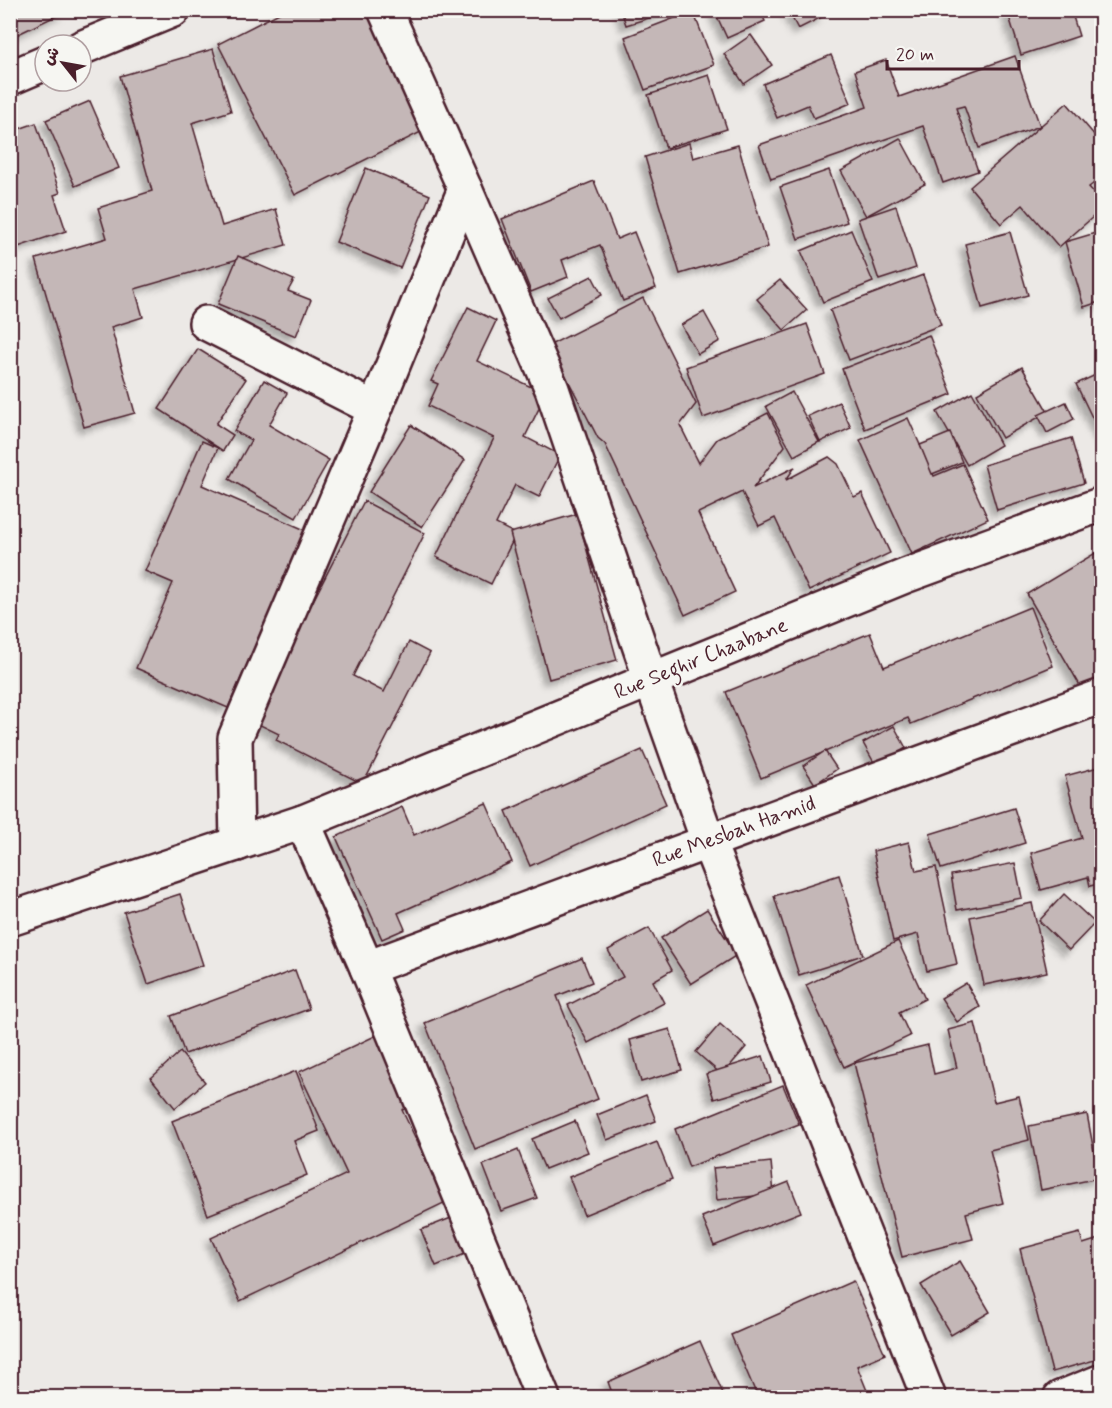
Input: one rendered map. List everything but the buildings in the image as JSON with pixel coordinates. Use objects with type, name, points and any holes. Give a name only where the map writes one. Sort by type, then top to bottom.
[{"type":"street","points":[[93,43],[173,10]]},
{"type":"street","points":[[385,10],[552,389],[708,841],[929,1398]]},
{"type":"street","points":[[10,78],[33,68]]},
{"type":"street","points":[[237,844],[235,738],[375,410],[465,189]]},
{"type":"street","points":[[206,323],[375,410]]},
{"type":"street","name":"Rue Seghir Chaabane","points":[[10,919],[303,822],[905,576],[1101,504]]},
{"type":"street","name":"Rue Mesbah Hamid","points":[[367,968],[1101,696]]},
{"type":"street","points":[[303,822],[367,968],[543,1398]]},
{"type":"street","points":[[1060,1398],[1101,1381]]}]
